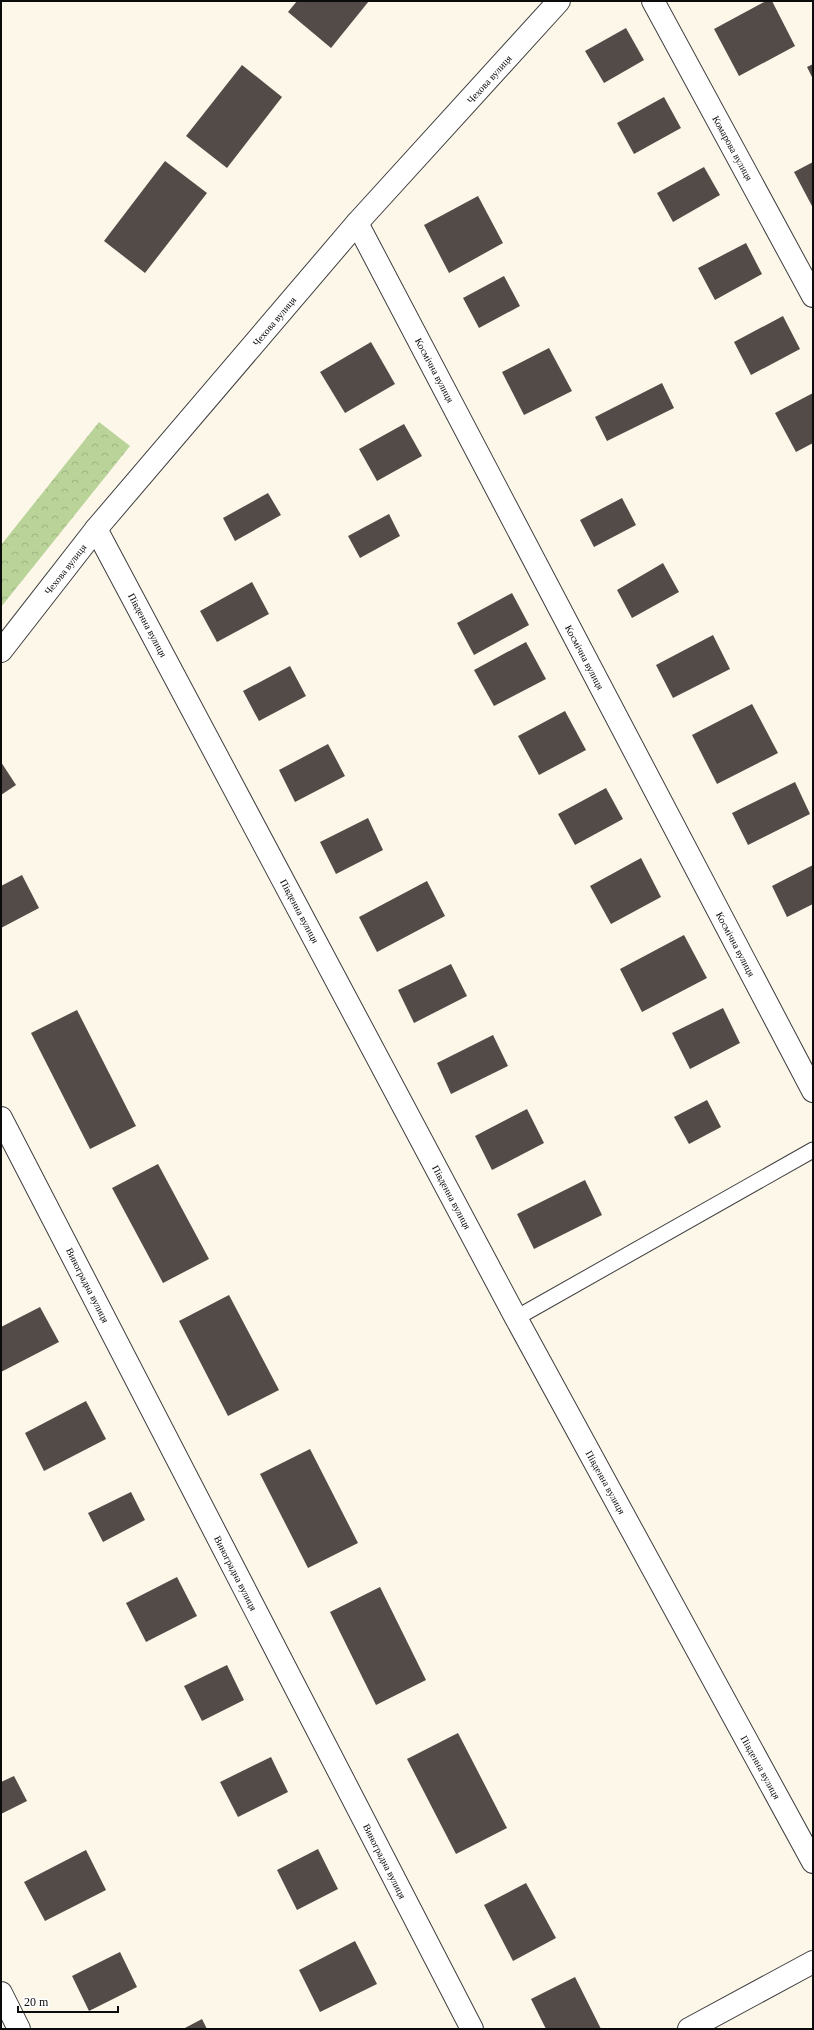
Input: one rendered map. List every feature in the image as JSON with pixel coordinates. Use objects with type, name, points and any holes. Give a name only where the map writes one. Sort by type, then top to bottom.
[{"type":"street","name":"Чехова вулиця","points":[[1,652],[96,529],[357,223],[559,1]]},
{"type":"street","name":"Комарова вулиця","points":[[653,1],[813,296]]},
{"type":"street","name":"Космічна вулиця","points":[[357,223],[813,1091]]},
{"type":"street","name":"Південна вулиця","points":[[96,529],[516,1318],[813,1862]]},
{"type":"street","name":"Виноградна вулиця","points":[[1,1118],[472,2029]]},
{"type":"street","points":[[689,2029],[813,1962]]},
{"type":"street","points":[[1,1993],[19,2029]]},
{"type":"lane","points":[[516,1318],[813,1150]]},
{"type":"green space","points":[[99,422],[130,446],[1,607],[1,545]]},
{"type":"building","points":[[297,1],[369,1],[331,48],[288,12]]},
{"type":"building","points":[[766,1],[772,1],[795,46],[739,76],[714,29]]},
{"type":"building","points":[[626,28],[644,60],[604,83],[585,51]]},
{"type":"building","points":[[813,64],[813,79],[807,67]]},
{"type":"building","points":[[242,65],[282,97],[227,168],[186,136]]},
{"type":"building","points":[[664,97],[681,128],[634,154],[617,123]]},
{"type":"building","points":[[165,161],[207,193],[145,273],[104,241]]},
{"type":"building","points":[[813,162],[813,208],[794,172]]},
{"type":"building","points":[[704,167],[720,195],[673,222],[657,193]]},
{"type":"building","points":[[478,196],[503,243],[449,273],[424,225]]},
{"type":"building","points":[[746,243],[762,274],[715,300],[698,268]]},
{"type":"building","points":[[504,276],[520,306],[479,328],[463,298]]},
{"type":"building","points":[[783,316],[800,349],[751,375],[734,342]]},
{"type":"building","points":[[371,342],[395,384],[345,413],[320,372]]},
{"type":"building","points":[[549,348],[572,391],[524,415],[502,372]]},
{"type":"building","points":[[662,383],[674,408],[607,441],[595,417]]},
{"type":"building","points":[[813,393],[813,443],[796,452],[775,413]]},
{"type":"building","points":[[404,424],[422,456],[377,481],[359,449]]},
{"type":"building","points":[[268,493],[281,515],[235,541],[223,518]]},
{"type":"building","points":[[622,498],[636,525],[594,547],[580,520]]},
{"type":"building","points":[[389,514],[400,536],[360,558],[348,536]]},
{"type":"building","points":[[663,563],[679,592],[632,618],[617,590]]},
{"type":"building","points":[[252,582],[269,614],[217,642],[200,611]]},
{"type":"building","points":[[512,593],[529,625],[474,655],[457,623]]},
{"type":"building","points":[[713,635],[730,669],[673,698],[656,665]]},
{"type":"building","points":[[526,642],[546,679],[494,706],[474,670]]},
{"type":"building","points":[[290,666],[306,696],[259,721],[243,691]]},
{"type":"building","points":[[752,704],[778,753],[717,784],[692,735]]},
{"type":"building","points":[[565,711],[586,750],[539,775],[518,736]]},
{"type":"building","points":[[328,744],[345,776],[295,802],[279,770]]},
{"type":"building","points":[[1,762],[16,785],[1,795]]},
{"type":"building","points":[[795,782],[810,814],[748,845],[732,813]]},
{"type":"building","points":[[606,788],[623,819],[575,845],[558,814]]},
{"type":"building","points":[[368,818],[383,850],[336,874],[320,842]]},
{"type":"building","points":[[641,858],[661,897],[611,924],[590,886]]},
{"type":"building","points":[[813,865],[813,904],[787,917],[772,886]]},
{"type":"building","points":[[22,875],[39,908],[1,928],[1,886]]},
{"type":"building","points":[[427,881],[445,916],[377,952],[359,917]]},
{"type":"building","points":[[684,935],[707,978],[642,1012],[620,969]]},
{"type":"building","points":[[451,964],[467,996],[414,1023],[398,990]]},
{"type":"building","points":[[723,1008],[740,1043],[690,1069],[672,1033]]},
{"type":"building","points":[[77,1010],[136,1126],[90,1149],[31,1033]]},
{"type":"building","points":[[493,1035],[508,1066],[451,1094],[437,1063]]},
{"type":"building","points":[[707,1100],[721,1127],[689,1144],[674,1117]]},
{"type":"building","points":[[527,1109],[544,1143],[492,1170],[475,1136]]},
{"type":"building","points":[[158,1164],[209,1259],[163,1283],[112,1188]]},
{"type":"building","points":[[585,1180],[602,1215],[534,1249],[517,1214]]},
{"type":"building","points":[[229,1295],[279,1390],[228,1416],[179,1321]]},
{"type":"building","points":[[40,1307],[59,1342],[1,1372],[1,1327]]},
{"type":"building","points":[[86,1401],[106,1439],[44,1471],[25,1433]]},
{"type":"building","points":[[310,1449],[358,1543],[308,1568],[260,1474]]},
{"type":"building","points":[[131,1492],[145,1520],[103,1542],[88,1513]]},
{"type":"building","points":[[177,1577],[197,1616],[146,1642],[126,1603]]},
{"type":"building","points":[[380,1587],[426,1680],[376,1705],[330,1612]]},
{"type":"building","points":[[227,1665],[244,1700],[202,1721],[184,1686]]},
{"type":"building","points":[[458,1733],[507,1828],[456,1854],[407,1759]]},
{"type":"building","points":[[271,1757],[288,1792],[238,1817],[220,1782]]},
{"type":"building","points":[[14,1776],[27,1801],[1,1814],[1,1782]]},
{"type":"building","points":[[318,1849],[338,1889],[297,1910],[277,1870]]},
{"type":"building","points":[[86,1850],[106,1890],[45,1921],[24,1882]]},
{"type":"building","points":[[526,1883],[556,1938],[513,1961],[484,1905]]},
{"type":"building","points":[[355,1941],[377,1984],[320,2012],[299,1970]]},
{"type":"building","points":[[120,1952],[137,1987],[89,2011],[72,1976]]},
{"type":"building","points":[[575,1977],[601,2029],[546,2029],[531,1999]]},
{"type":"building","points":[[202,2019],[207,2029],[183,2029]]}]
